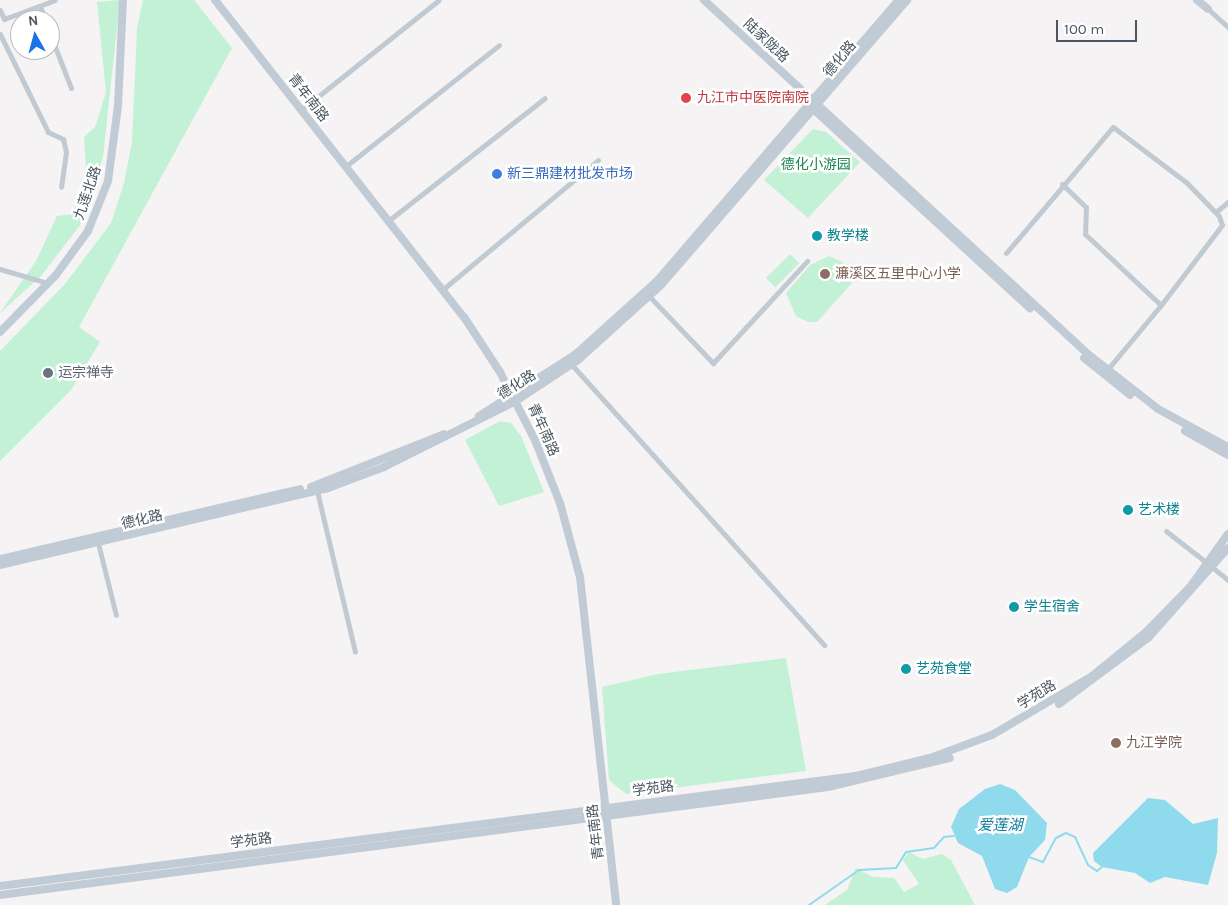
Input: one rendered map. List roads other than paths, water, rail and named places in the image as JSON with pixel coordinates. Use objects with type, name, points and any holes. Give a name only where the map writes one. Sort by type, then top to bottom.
[{"type":"street","points":[[0,10],[4,19],[56,0]]},
{"type":"street","name":"九莲北路","points":[[0,332],[48,283],[88,231],[108,181],[118,106],[123,0]]},
{"type":"street","name":"青年南路","points":[[215,0],[442,290],[515,399],[560,503],[580,577],[616,905]]},
{"type":"street","points":[[301,110],[439,0]]},
{"type":"street","name":"陆家陇路","points":[[704,0],[813,105]]},
{"type":"street","name":"德化路","points":[[0,565],[317,490],[384,467],[515,399],[572,365],[649,296],[813,105],[899,0]]},
{"type":"street","name":"德化路","points":[[0,559],[317,485],[458,427],[515,399],[576,354],[657,282],[907,0]]},
{"type":"street","points":[[1197,0],[1228,27]]},
{"type":"street","points":[[40,6],[41,10]]},
{"type":"street","points":[[0,34],[48,132],[63,139],[66,152],[61,188]]},
{"type":"street","points":[[346,166],[499,45]]},
{"type":"street","points":[[60,60],[70,88]]},
{"type":"street","points":[[388,221],[544,98]]},
{"type":"street","points":[[813,105],[1107,370],[1158,409],[1228,447]]},
{"type":"street","points":[[813,105],[1113,384],[1228,455]]},
{"type":"street","points":[[1006,253],[1062,184],[1113,127],[1159,158],[1216,212],[1222,225],[1161,306],[1107,370]]},
{"type":"street","points":[[442,290],[598,160]]},
{"type":"street","points":[[1062,184],[1086,207],[1085,234],[1161,306]]},
{"type":"street","points":[[1216,212],[1228,202]]},
{"type":"street","points":[[649,296],[713,363],[807,261]]},
{"type":"street","points":[[0,270],[48,283]]},
{"type":"street","points":[[572,365],[824,645]]},
{"type":"street","points":[[317,490],[355,652]]},
{"type":"street","points":[[1166,531],[1228,580]]},
{"type":"street","name":"学苑路","points":[[0,886],[856,776],[952,752],[992,735],[1092,676],[1145,633],[1190,587],[1228,534]]},
{"type":"street","points":[[98,543],[116,615]]},
{"type":"street","name":"学苑路","points":[[0,895],[606,817],[859,782],[954,756],[1038,717],[1096,680],[1148,638],[1228,548]]},
{"type":"water","name":"爱莲湖","points":[[1000,784],[1015,790],[1047,823],[1045,840],[1029,857],[1017,887],[1007,893],[995,889],[982,856],[958,843],[951,827],[959,809],[985,789]]},
{"type":"water","points":[[1148,798],[1165,800],[1193,824],[1218,818],[1217,853],[1208,885],[1165,877],[1150,883],[1135,873],[1102,867],[1094,861],[1093,853]]},
{"type":"waterway","points":[[1029,857],[1043,862],[1056,838],[1066,833],[1075,837],[1088,865],[1097,871],[1102,867]]},
{"type":"waterway","points":[[809,905],[859,870],[896,868],[906,852],[934,848],[944,837],[954,836]]},
{"type":"place","name":"九江市中医院南院","points":[[686,98]]},
{"type":"place","name":"新三鼎建材批发市场","points":[[497,174]]},
{"type":"place","name":"教学楼","points":[[817,236]]},
{"type":"place","name":"濂溪区五里中心小学","points":[[825,274]]},
{"type":"place","name":"运宗禅寺","points":[[48,373]]},
{"type":"place","name":"艺术楼","points":[[1128,510]]},
{"type":"place","name":"学生宿舍","points":[[1014,607]]},
{"type":"place","name":"艺苑食堂","points":[[906,669]]},
{"type":"place","name":"九江学院","points":[[1116,743]]},
{"type":"park label","name":"德化小游园","points":[[816,165]]}]
